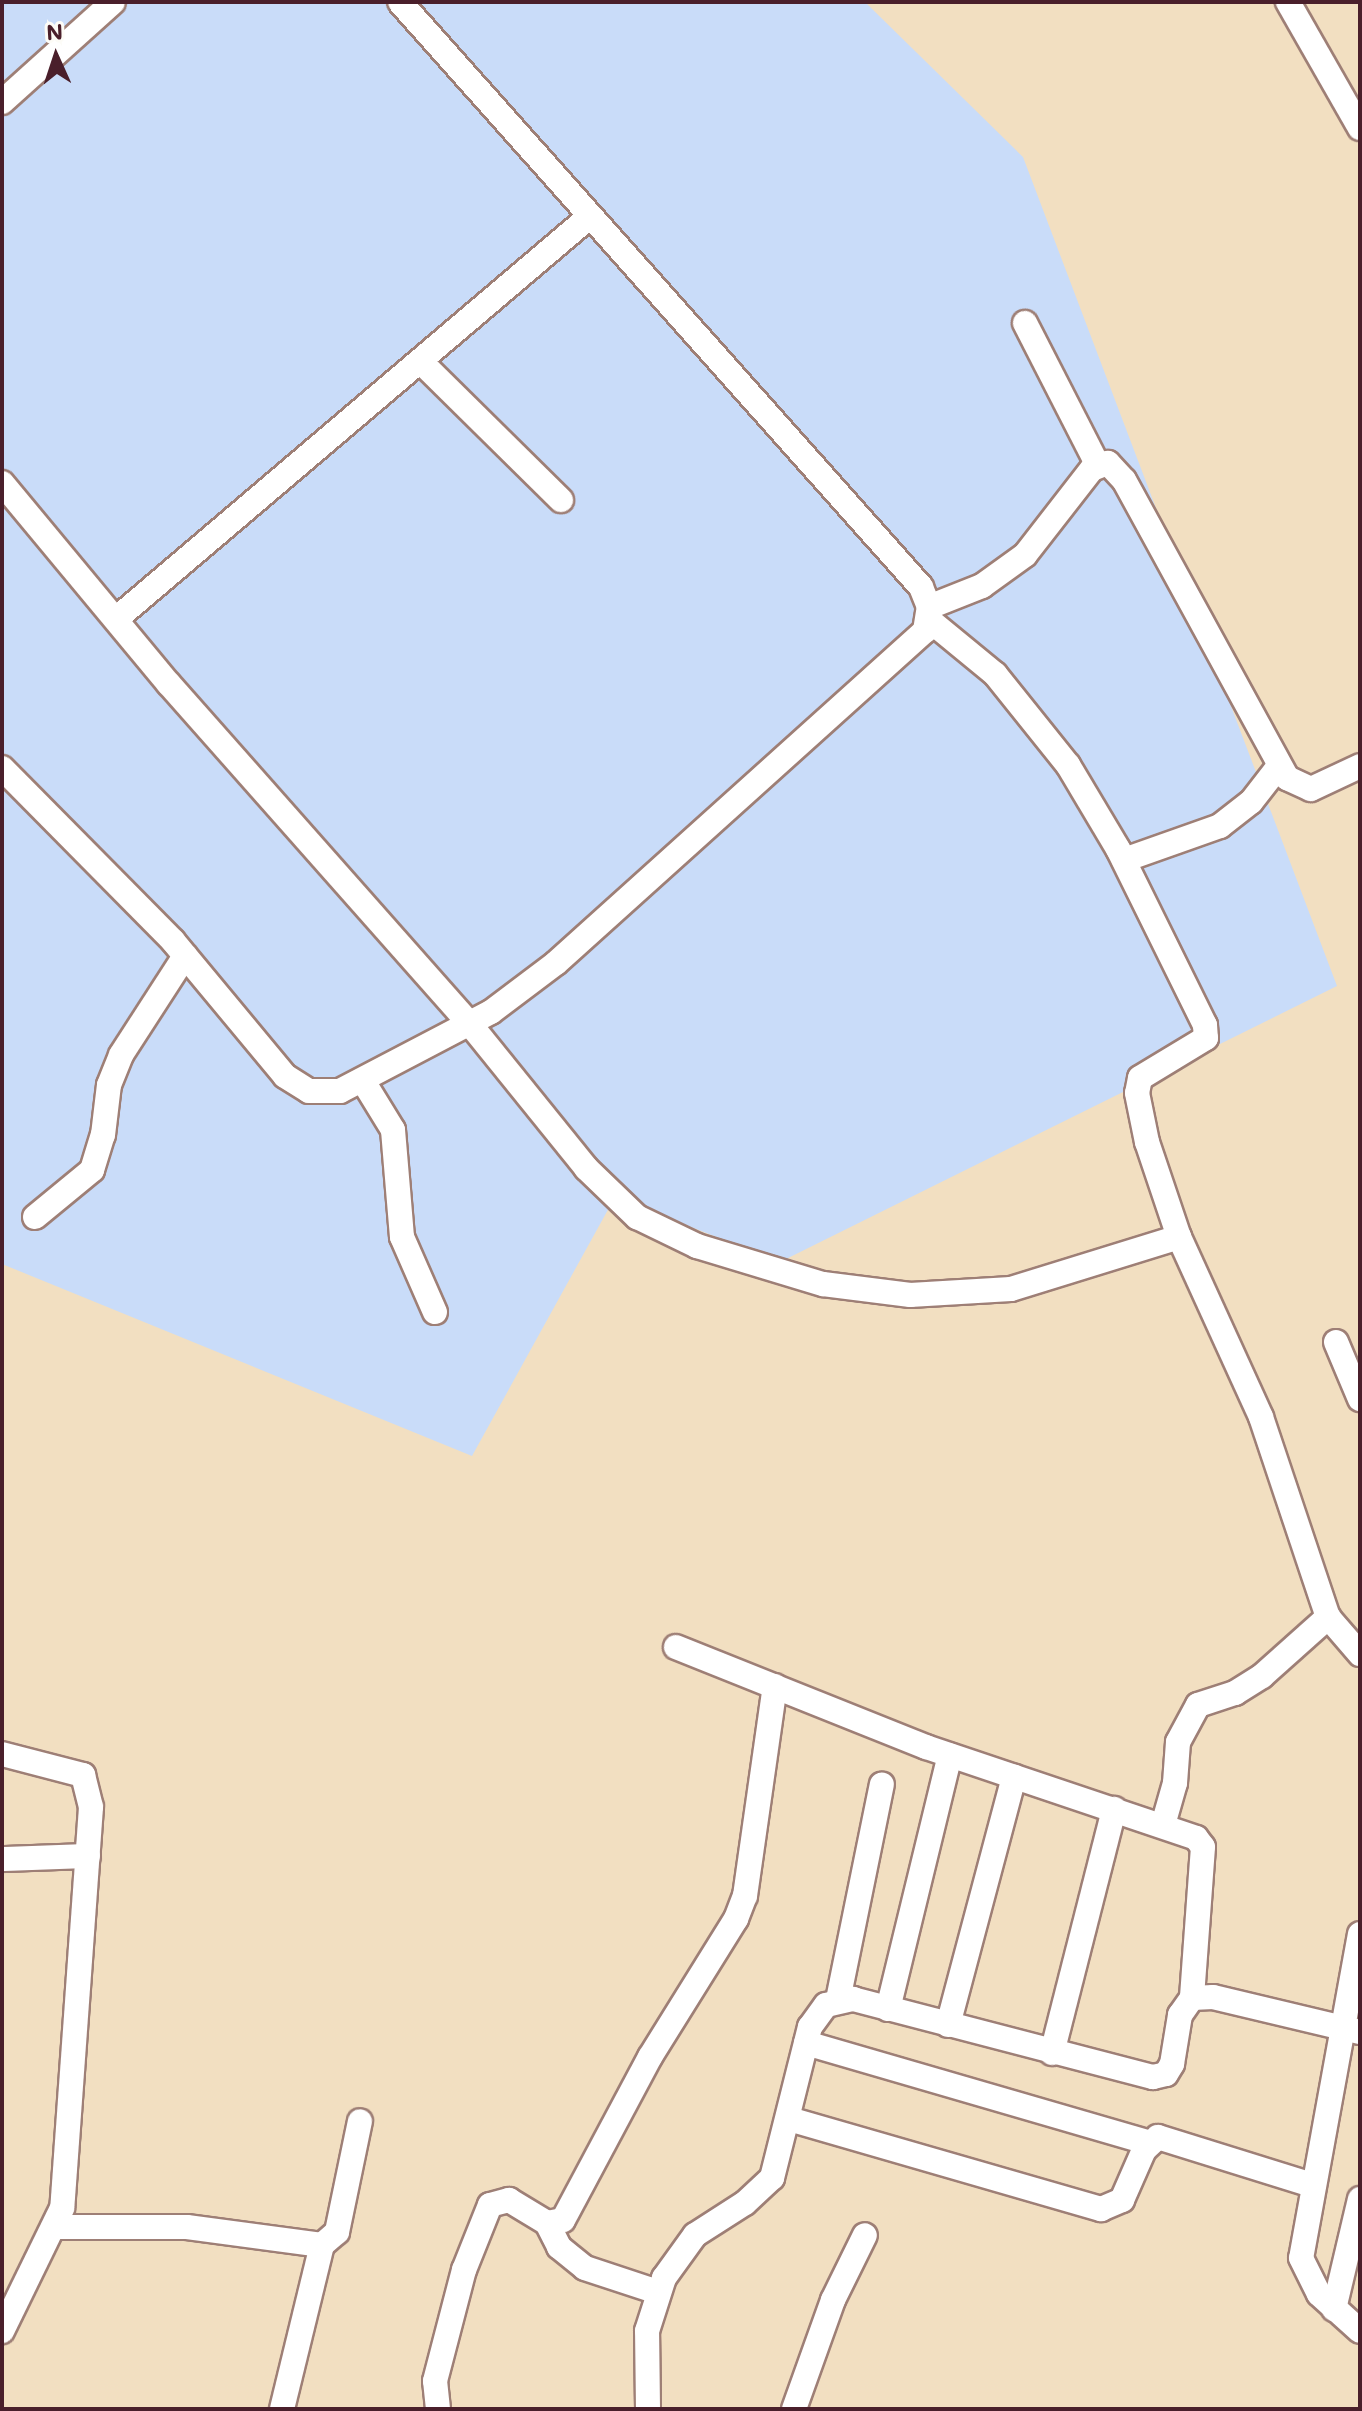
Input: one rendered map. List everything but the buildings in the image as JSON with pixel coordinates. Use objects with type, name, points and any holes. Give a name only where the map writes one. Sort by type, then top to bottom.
[{"type":"street","points":[[2,102],[113,2]]},
{"type":"street","points":[[400,2],[921,587],[928,613],[1013,694],[1068,765],[1124,860],[1208,1032],[1204,1041],[1156,1064],[1137,1085],[1147,1142],[1179,1237],[1261,1417],[1328,1617],[1360,1654]]},
{"type":"street","points":[[1288,2],[1360,128]]},
{"type":"street","points":[[116,619],[589,217]]},
{"type":"street","points":[[1025,323],[1097,464]]},
{"type":"street","points":[[420,361],[561,500]]},
{"type":"street","points":[[2,768],[185,956],[295,1085],[325,1093],[363,1081],[470,1024],[556,963],[915,644],[928,613],[982,586],[1025,555],[1097,464],[1108,463],[1124,480],[1279,766],[1294,785],[1311,789],[1360,766]]},
{"type":"street","points":[[2,483],[116,619],[470,1024],[614,1197],[659,1231],[709,1250],[823,1284],[946,1296],[1011,1289],[1179,1237]]},
{"type":"street","points":[[1124,860],[1220,826],[1251,802],[1279,766]]},
{"type":"street","points":[[35,1217],[92,1170],[103,1135],[109,1085],[121,1055],[185,956]]},
{"type":"street","points":[[363,1081],[393,1130],[402,1237],[435,1312]]},
{"type":"street","points":[[1336,1342],[1360,1399]]},
{"type":"street","points":[[1163,1825],[1175,1783],[1178,1742],[1198,1705],[1235,1693],[1262,1676],[1328,1617]]},
{"type":"street","points":[[648,2409],[647,2331],[658,2292],[679,2250],[772,2178],[806,2043],[817,2014],[838,2000],[888,2009],[1135,2075],[1166,2074],[1180,2015],[1192,1998],[1203,1847],[1196,1838],[1163,1825],[950,1755],[676,1647]]},
{"type":"street","points":[[547,2223],[563,2220],[571,2208],[650,2057],[736,1919],[745,1896],[775,1686]]},
{"type":"street","points":[[2,1754],[83,1775],[91,1807],[64,2192],[56,2227],[2,2331]]},
{"type":"street","points":[[888,2009],[950,1755]]},
{"type":"street","points":[[948,2025],[1014,1777]]},
{"type":"street","points":[[838,2000],[882,1784]]},
{"type":"street","points":[[1052,2053],[1114,1809]]},
{"type":"street","points":[[2,1859],[88,1856]]},
{"type":"street","points":[[1360,1934],[1350,2029],[1312,2185],[1301,2258],[1303,2269],[1334,2309],[1360,2331]]},
{"type":"street","points":[[1192,1998],[1213,1997],[1350,2029]]},
{"type":"street","points":[[806,2043],[1150,2143],[1166,2136],[1312,2185]]},
{"type":"street","points":[[789,2119],[1101,2209],[1122,2200],[1150,2143]]},
{"type":"street","points":[[282,2409],[322,2245],[337,2232],[360,2121]]},
{"type":"street","points":[[1334,2309],[1360,2199]]},
{"type":"street","points":[[438,2409],[435,2381],[464,2270],[490,2205],[509,2200],[547,2223],[559,2247],[585,2268],[658,2292]]},
{"type":"street","points":[[56,2227],[187,2227],[322,2245]]},
{"type":"street","points":[[794,2409],[833,2300],[865,2235]]},
{"type":"shaded area","points":[[2,2],[865,2],[1023,157],[1337,986],[780,1262],[615,1197],[472,1456],[2,1264]]}]
